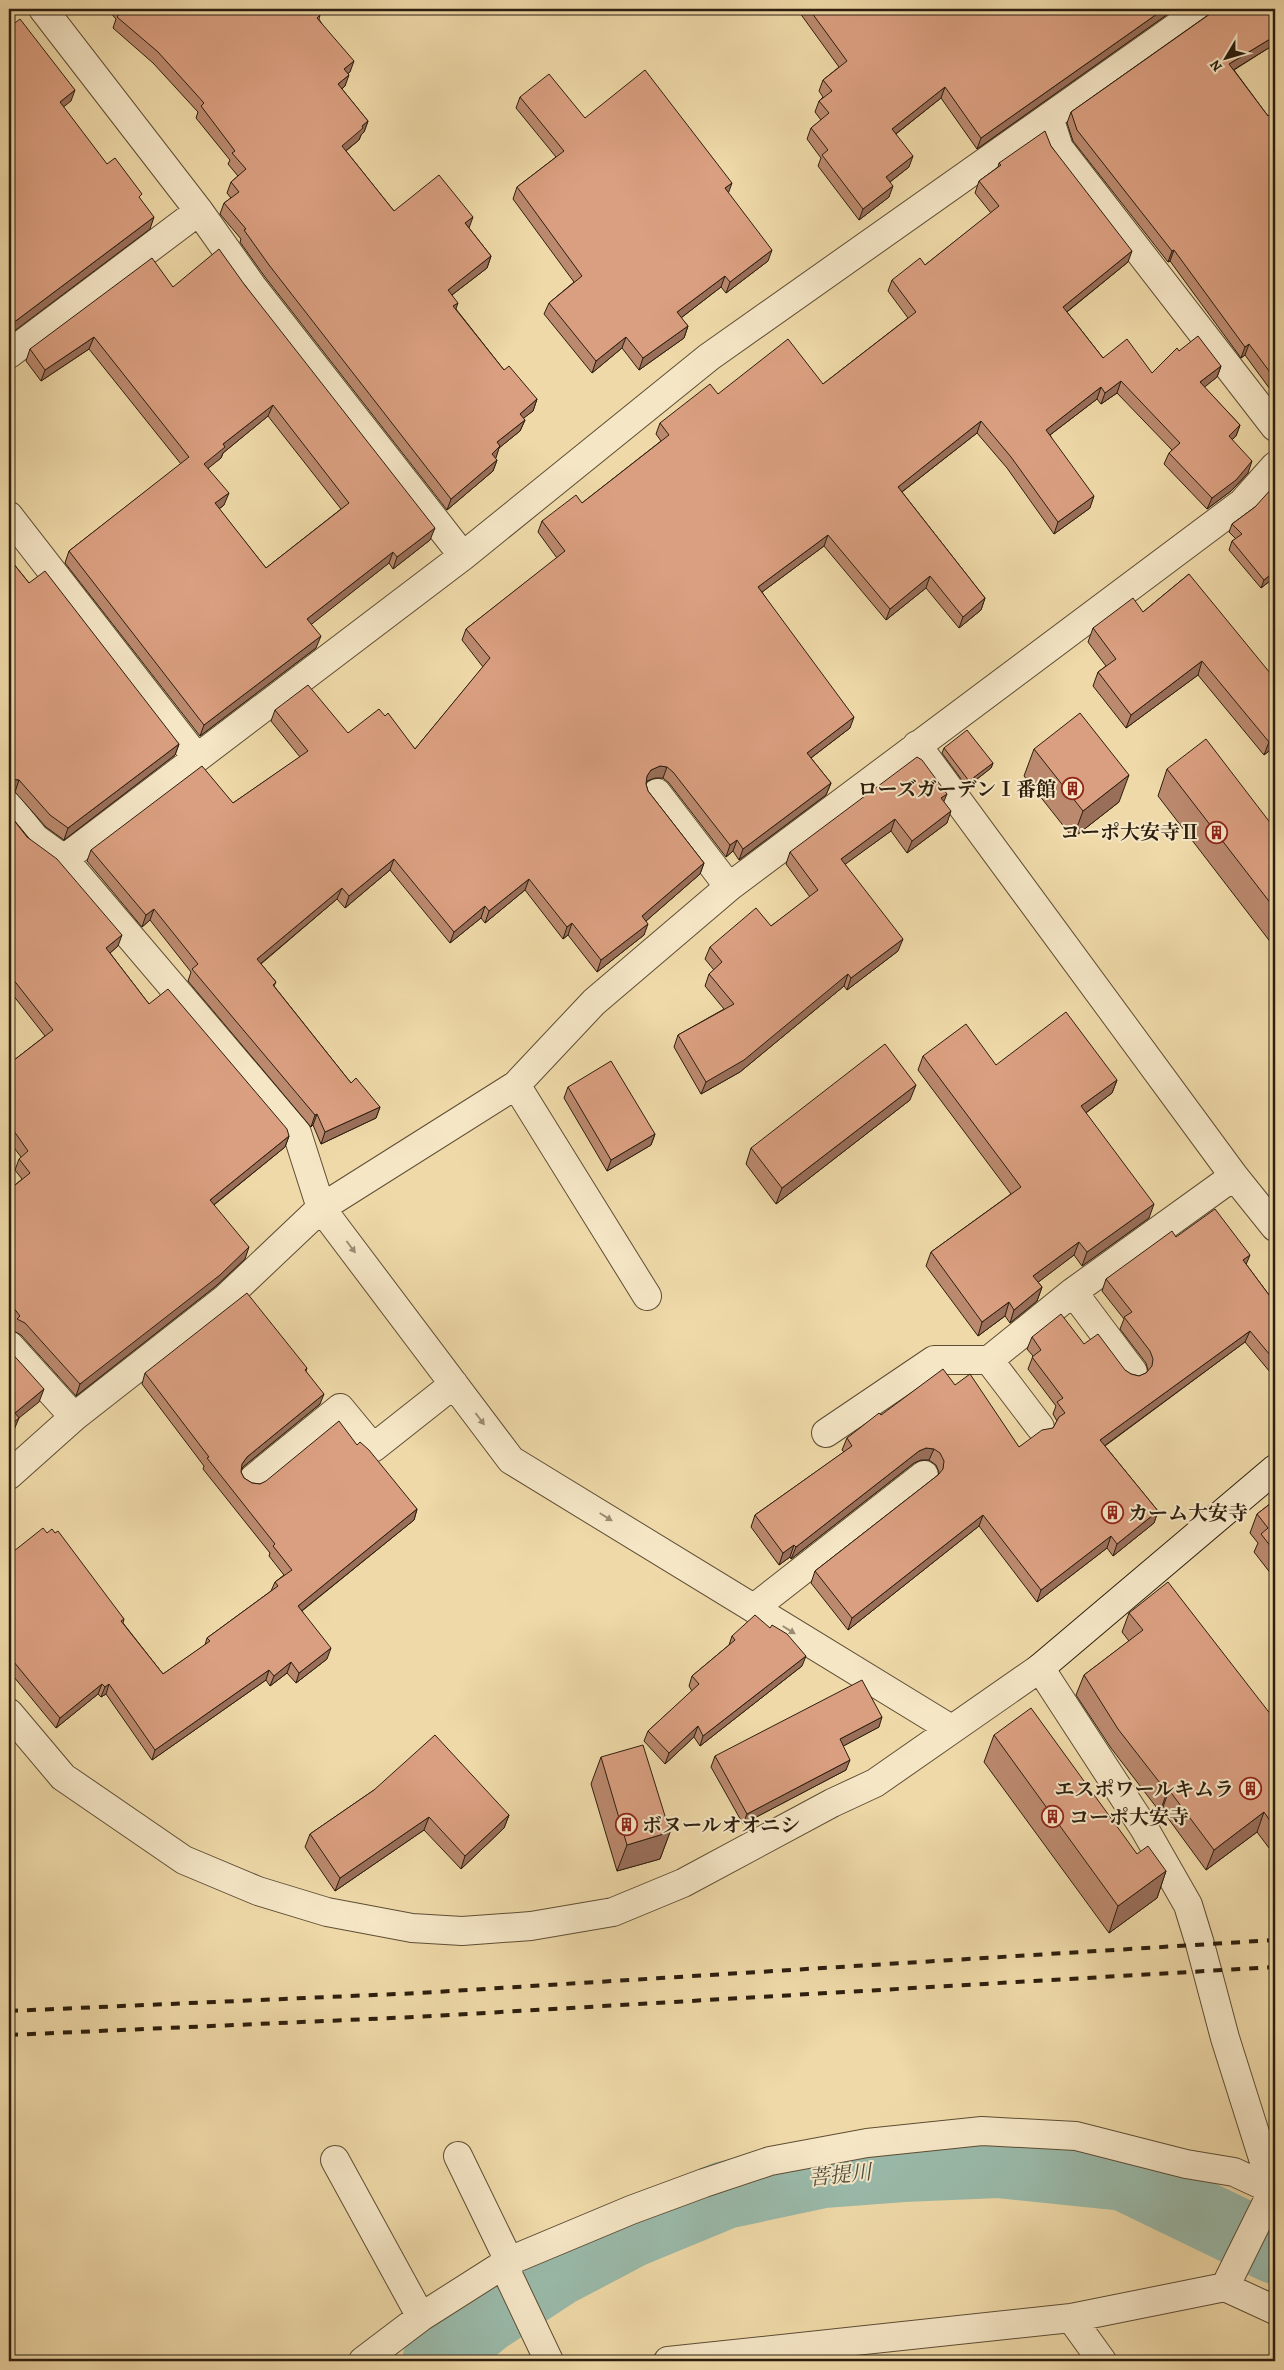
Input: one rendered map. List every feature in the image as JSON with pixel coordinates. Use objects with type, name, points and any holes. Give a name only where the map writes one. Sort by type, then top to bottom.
[{"type":"street","points":[[43,9],[199,211],[252,286],[463,556]]},
{"type":"street","points":[[64,859],[463,556],[709,358],[1202,9]]},
{"type":"street","points":[[1049,117],[1059,148],[1275,427]]},
{"type":"street","points":[[9,354],[199,211]]},
{"type":"street","points":[[9,1475],[74,1417],[226,1298],[321,1208],[516,1085],[594,1002],[729,887],[1242,503],[1275,466]]},
{"type":"street","points":[[9,516],[196,758]]},
{"type":"street","points":[[917,745],[1234,1176],[1275,1227]]},
{"type":"street","points":[[657,793],[729,887]]},
{"type":"street","points":[[9,806],[35,838],[64,859],[297,1133],[321,1208],[511,1460],[951,1729]]},
{"type":"street","points":[[516,1085],[647,1296]]},
{"type":"street","points":[[826,1433],[934,1360],[989,1360],[1073,1292],[1234,1176]]},
{"type":"street","points":[[1073,1292],[1133,1372]]},
{"type":"street","points":[[9,1345],[74,1417]]},
{"type":"street","points":[[989,1360],[1040,1427]]},
{"type":"street","points":[[253,1479],[340,1408],[374,1448],[454,1384]]},
{"type":"street","points":[[9,1713],[62,1777],[184,1860],[258,1891],[327,1912],[412,1928],[462,1931],[531,1926],[613,1912],[683,1883],[766,1837],[875,1783],[1040,1668],[1275,1469]]},
{"type":"street","points":[[754,1608],[924,1475]]},
{"type":"street","points":[[668,2361],[833,2352],[1071,2318],[1229,2278],[1272,2194],[1225,2038],[1188,1905],[1144,1828],[1040,1668]]},
{"type":"street","points":[[363,2361],[421,2317],[506,2267],[631,2210],[770,2161],[867,2143],[973,2132],[1076,2136],[1186,2164],[1234,2172],[1272,2194]]},
{"type":"street","points":[[458,2156],[549,2361]]},
{"type":"street","points":[[335,2160],[421,2317]]},
{"type":"street","points":[[1229,2278],[1275,2310]]},
{"type":"street","points":[[1071,2318],[1102,2361]]},
{"type":"building","points":[[122,9],[315,9],[320,15],[317,18],[354,61],[344,69],[349,75],[338,84],[368,121],[362,126],[363,128],[342,146],[394,211],[439,175],[473,217],[465,223],[491,256],[448,290],[458,303],[453,306],[504,370],[509,366],[537,399],[520,414],[525,420],[497,442],[500,446],[492,454],[497,460],[451,499],[269,265],[244,230],[246,229],[224,203],[239,192],[231,182],[246,169],[232,153],[235,151],[201,106],[204,103],[158,52],[117,17]]},
{"type":"building","points":[[809,9],[1164,9],[981,138],[945,87],[892,129],[913,156],[886,177],[893,186],[863,209],[822,155],[828,150],[811,128],[829,113],[819,101],[832,91],[823,80],[847,61]]},
{"type":"building","points":[[1217,9],[1275,9],[1275,36],[1229,64],[1268,116],[1275,110],[1275,379],[1249,344],[1245,347],[1174,250],[1172,251],[1077,130],[1071,112]]},
{"type":"building","points":[[20,19],[75,90],[60,102],[107,164],[115,158],[142,194],[139,197],[154,217],[9,326],[9,23],[11,26]]},
{"type":"building","points":[[645,70],[732,183],[725,188],[772,250],[730,282],[725,276],[677,312],[688,326],[643,358],[626,337],[596,361],[549,303],[582,276],[517,187],[564,151],[520,97],[549,74],[585,118]]},
{"type":"building","points":[[1045,131],[1051,146],[1132,251],[1063,307],[1103,358],[1127,339],[1152,373],[1177,348],[1179,351],[1198,336],[1221,366],[1200,382],[1240,425],[1229,436],[1252,461],[1236,480],[1212,498],[1169,453],[1180,443],[1121,381],[1105,393],[1101,387],[1046,430],[1094,496],[1058,522],[1011,457],[981,421],[898,487],[985,598],[963,617],[930,576],[890,609],[828,535],[758,587],[854,717],[807,753],[831,783],[743,849],[737,840],[730,845],[673,772],[667,767],[660,766],[651,770],[647,776],[646,784],[648,791],[704,863],[642,916],[648,924],[601,960],[572,923],[567,927],[529,879],[489,911],[485,906],[454,932],[394,859],[349,896],[342,888],[257,959],[276,982],[273,985],[351,1083],[356,1078],[380,1107],[325,1132],[317,1114],[315,1115],[192,969],[198,964],[154,909],[146,915],[91,850],[202,766],[233,803],[308,751],[275,710],[308,685],[348,733],[379,709],[385,716],[388,713],[415,749],[490,658],[466,629],[565,551],[542,521],[576,495],[582,503],[669,435],[660,423],[710,384],[718,394],[788,339],[823,384],[916,312],[892,280],[920,258],[925,265],[999,206],[979,181],[1001,165],[999,163]]},
{"type":"building","points":[[219,249],[244,284],[435,528],[397,557],[393,552],[307,619],[321,636],[204,725],[69,551],[189,457],[94,337],[45,370],[30,349],[152,258],[173,287]],"holes":[[[273,405],[349,503],[266,568],[215,503],[229,493],[204,464],[225,447],[223,444]]]},
{"type":"building","points":[[1273,487],[1275,490],[1275,571],[1264,580],[1232,541],[1242,534],[1232,524],[1255,507]]},
{"type":"building","points":[[9,558],[29,583],[45,571],[179,744],[68,828],[50,815],[19,780],[9,780]]},
{"type":"building","points":[[1189,574],[1275,679],[1275,736],[1269,742],[1202,661],[1131,715],[1098,672],[1116,659],[1093,628],[1133,598],[1143,612]]},
{"type":"building","points":[[1080,713],[1129,775],[1083,811],[1034,749]]},
{"type":"building","points":[[967,730],[993,763],[969,781],[944,748]]},
{"type":"building","points":[[1206,739],[1275,829],[1275,909],[1167,769]]},
{"type":"building","points":[[917,757],[922,760],[947,794],[941,798],[951,811],[912,841],[895,819],[841,859],[903,939],[851,978],[848,974],[744,1060],[706,1082],[678,1035],[734,1004],[709,974],[722,962],[710,947],[756,908],[771,926],[818,890],[790,852]]},
{"type":"building","points":[[9,814],[27,837],[57,859],[122,935],[106,948],[149,1004],[168,989],[287,1129],[289,1136],[210,1200],[249,1247],[220,1275],[80,1384],[25,1323],[17,1319],[20,1316],[9,1302],[9,1190],[30,1173],[19,1159],[28,1151],[9,1124],[9,1064],[53,1030],[9,974]]},
{"type":"building","points":[[1066,1012],[1117,1080],[1081,1106],[1154,1204],[1087,1252],[1079,1242],[1033,1276],[1042,1287],[1014,1310],[1009,1302],[982,1322],[931,1252],[1021,1187],[923,1056],[966,1024],[996,1065]]},
{"type":"building","points":[[885,1044],[916,1085],[782,1188],[751,1148]]},
{"type":"building","points":[[611,1061],[655,1134],[611,1160],[568,1087]]},
{"type":"building","points":[[1215,1209],[1250,1255],[1243,1260],[1275,1303],[1275,1361],[1250,1331],[1100,1440],[1158,1511],[1117,1544],[1111,1536],[1041,1590],[983,1515],[852,1618],[815,1571],[938,1475],[943,1469],[944,1461],[940,1453],[934,1449],[926,1448],[919,1451],[796,1547],[794,1545],[783,1553],[755,1515],[852,1446],[847,1438],[879,1413],[881,1415],[943,1369],[955,1385],[970,1374],[1019,1447],[1042,1430],[1053,1428],[1059,1417],[1065,1413],[1057,1402],[1063,1398],[1032,1357],[1041,1350],[1032,1337],[1061,1314],[1084,1344],[1098,1334],[1125,1370],[1139,1376],[1146,1373],[1152,1366],[1153,1359],[1150,1351],[1124,1317],[1132,1312],[1106,1279],[1172,1231],[1176,1237]]},
{"type":"building","points":[[247,1293],[307,1368],[305,1370],[324,1394],[247,1457],[242,1464],[241,1472],[244,1478],[252,1483],[260,1484],[266,1481],[339,1421],[357,1445],[360,1442],[369,1450],[417,1509],[298,1606],[331,1648],[299,1673],[291,1662],[274,1676],[269,1670],[155,1750],[109,1684],[105,1687],[102,1684],[60,1718],[9,1656],[9,1555],[43,1528],[47,1533],[52,1529],[55,1533],[58,1531],[124,1619],[121,1621],[163,1674],[210,1641],[207,1638],[278,1586],[275,1582],[292,1570],[273,1546],[275,1544],[207,1458],[209,1457],[145,1373]]},
{"type":"building","points":[[9,1350],[44,1389],[15,1413],[19,1418],[9,1426]]},
{"type":"building","points":[[1275,1500],[1275,1552],[1261,1534],[1268,1528],[1257,1514]]},
{"type":"building","points":[[1168,1582],[1275,1720],[1275,1828],[1264,1812],[1214,1850],[1169,1790],[1167,1792],[1118,1729],[1084,1675],[1143,1630],[1129,1613]]},
{"type":"building","points":[[755,1615],[770,1628],[772,1625],[787,1634],[806,1656],[703,1736],[698,1726],[669,1753],[648,1731],[699,1684],[692,1676],[735,1640],[732,1636]]},
{"type":"building","points":[[862,1680],[882,1717],[840,1739],[850,1760],[747,1814],[715,1756]]},
{"type":"building","points":[[1031,1708],[1137,1854],[1148,1846],[1166,1871],[1118,1906],[994,1735]]},
{"type":"building","points":[[435,1735],[509,1815],[465,1856],[429,1817],[340,1878],[310,1834],[374,1790]]},
{"type":"building","points":[[643,1745],[670,1832],[627,1845],[601,1757]]},
{"type":"waterway","name":"菩提川","points":[[436,2361],[487,2319],[557,2273],[633,2233],[725,2195],[823,2174],[998,2164],[1124,2177],[1275,2250]]},
{"type":"railway","points":[[9,2011],[419,1993],[1275,1940]]},
{"type":"railway","points":[[9,2035],[415,2017],[1275,1967]]},
{"type":"place","name":"ローズガーデンⅠ番館","points":[[1072,789]]},
{"type":"place","name":"コーポ大安寺Ⅱ","points":[[1216,832]]},
{"type":"place","name":"カーム大安寺","points":[[1112,1513]]},
{"type":"place","name":"エスポワールキムラ","points":[[1250,1789]]},
{"type":"place","name":"コーポ大安寺","points":[[1053,1817]]},
{"type":"place","name":"ボヌールオオニシ","points":[[626,1825]]}]
